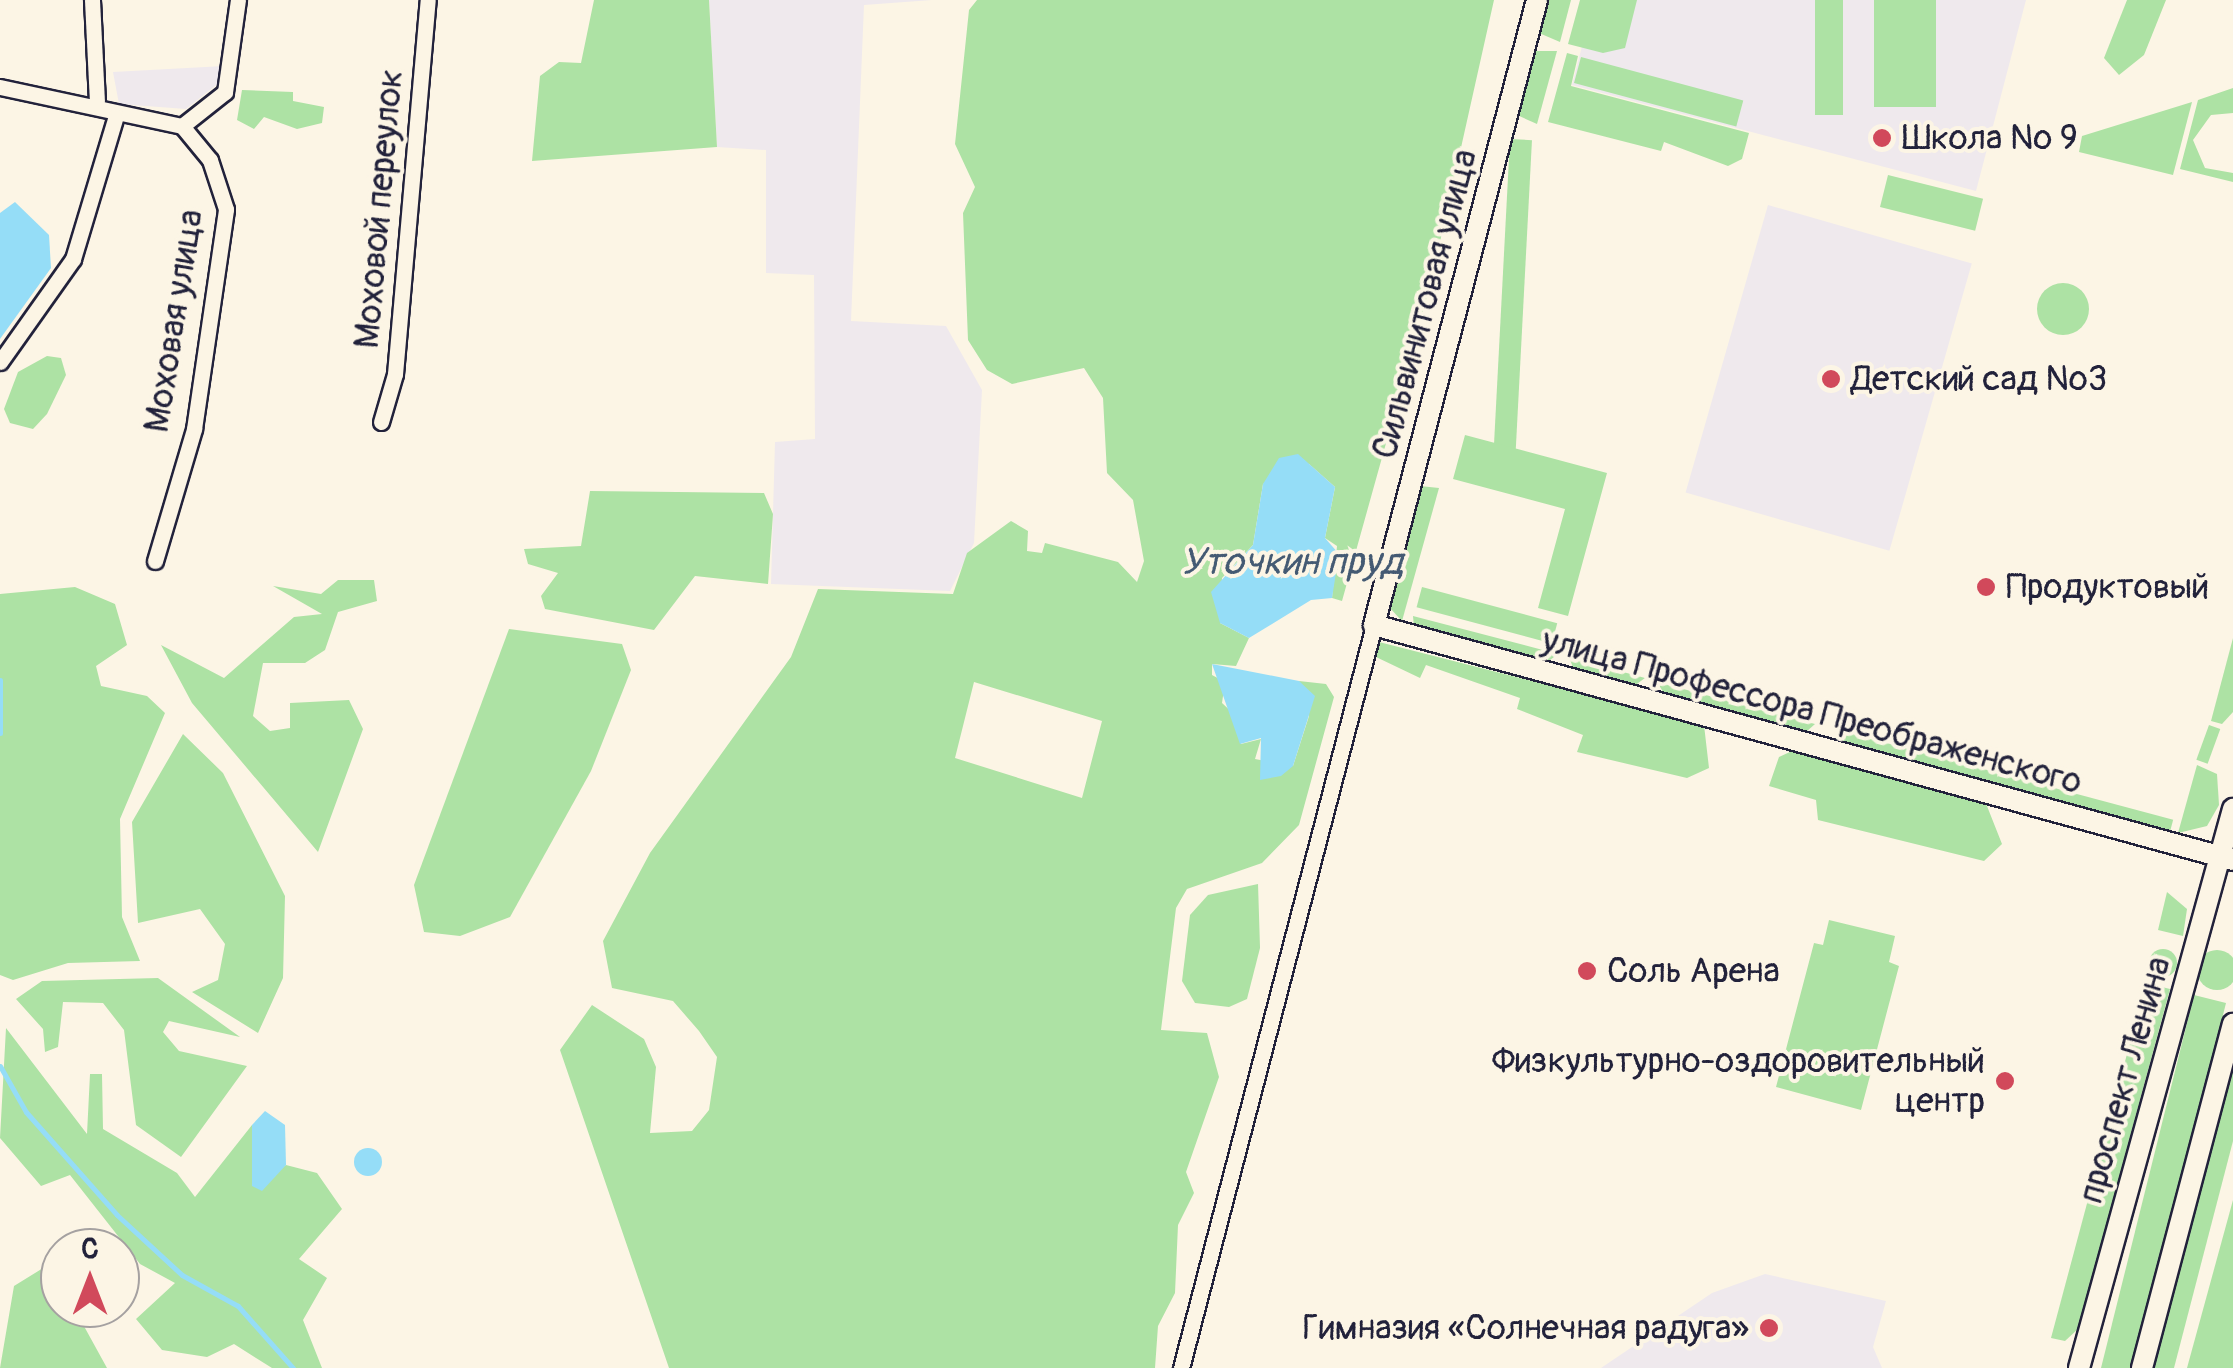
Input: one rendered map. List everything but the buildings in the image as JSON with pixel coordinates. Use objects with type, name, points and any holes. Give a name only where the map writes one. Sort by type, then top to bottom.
[{"type":"street","points":[[92,0],[97,101]]},
{"type":"street","points":[[0,87],[48,101],[97,101],[116,116],[182,126],[225,92],[238,0]]},
{"type":"street","name":"Моховой переулок","points":[[382,422],[396,374],[428,0]]},
{"type":"street","name":"Сильвинитовая улица","points":[[1374,625],[1538,0]]},
{"type":"street","points":[[0,362],[73,259],[105,165],[116,116]]},
{"type":"street","name":"Моховая улица","points":[[155,561],[194,428],[226,209],[210,160],[182,126]]},
{"type":"street","points":[[1181,1368],[1374,625]]},
{"type":"street","name":"улица Профессора Преображенского","points":[[1374,625],[2226,858]]},
{"type":"street","name":"проспект Ленина","points":[[2079,1368],[2226,858],[2233,809]]},
{"type":"street","points":[[2142,1368],[2233,1024]]},
{"type":"shaded area","points":[[709,0],[932,0],[864,5],[851,321],[946,326],[982,390],[974,543],[950,591],[771,584],[775,442],[815,439],[814,275],[766,273],[766,150],[717,147]]},
{"type":"shaded area","name":"Школа № 9","points":[[1594,0],[2026,0],[1976,191],[1572,85]]},
{"type":"shaded area","points":[[224,66],[219,83],[186,109],[119,104],[113,72]]},
{"type":"shaded area","name":"Детский сад №3","points":[[1768,205],[1972,263],[1889,551],[1686,492]]},
{"type":"shaded area","name":"Гимназия «Солнечная радуга»","points":[[1765,1274],[1886,1301],[1873,1347],[1882,1368],[1601,1368],[1712,1293]]},
{"type":"green space","points":[[594,0],[709,0],[717,147],[532,161],[540,76],[559,62],[581,63]]},
{"type":"green space","points":[[977,0],[1494,0],[1431,282],[1342,601],[1332,598],[1337,546],[1325,538],[1335,487],[1309,464],[1263,484],[1253,545],[1222,578],[1220,623],[1249,638],[1236,666],[1212,664],[1212,675],[1225,682],[1222,703],[1237,717],[1241,744],[1261,739],[1255,759],[1293,766],[1309,716],[1299,681],[1326,684],[1334,697],[1299,825],[1262,863],[1187,889],[1176,908],[1161,1030],[1207,1033],[1219,1077],[1186,1172],[1194,1193],[1178,1225],[1175,1293],[1158,1326],[1155,1368],[669,1368],[560,1050],[592,1005],[644,1039],[656,1067],[650,1133],[692,1131],[709,1110],[717,1057],[699,1031],[673,1001],[612,988],[603,941],[650,853],[791,657],[818,589],[953,594],[967,553],[1011,521],[1028,531],[1027,551],[1042,553],[1045,543],[1118,562],[1137,582],[1144,561],[1133,500],[1107,473],[1103,398],[1084,368],[1012,384],[987,370],[968,340],[963,213],[975,187],[955,144],[969,10]],"holes":[[[974,682],[1102,721],[1082,798],[955,758]]]},
{"type":"green space","points":[[1545,0],[1571,0],[1560,42],[1539,33]]},
{"type":"green space","points":[[1580,0],[1637,0],[1625,48],[1603,53],[1568,44]]},
{"type":"green space","points":[[1815,0],[1843,0],[1843,115],[1815,115]]},
{"type":"green space","points":[[1874,0],[1936,0],[1936,107],[1874,107]]},
{"type":"green space","points":[[2127,0],[2166,0],[2144,55],[2119,75],[2104,58]]},
{"type":"green space","points":[[1533,51],[1557,51],[1537,124],[1517,115]]},
{"type":"green space","points":[[1567,53],[1578,56],[1571,86],[1749,133],[1742,159],[1728,166],[1664,142],[1661,151],[1548,122]]},
{"type":"green space","points":[[1581,57],[1743,100],[1736,127],[1574,83]]},
{"type":"green space","points":[[2233,88],[2233,113],[2211,115],[2193,140],[2205,168],[2233,173],[2233,182],[2180,169],[2198,100]]},
{"type":"green space","points":[[242,90],[293,92],[293,101],[324,107],[322,123],[297,129],[264,117],[254,129],[237,120]]},
{"type":"green space","points":[[2192,102],[2173,175],[2079,152],[2082,136]]},
{"type":"green space","points":[[1510,139],[1532,140],[1514,479],[1492,478]]},
{"type":"green space","points":[[1888,175],[1983,199],[1975,231],[1880,207]]},
{"type":"green space","points":[[2063,283],[2081,291],[2089,309],[2081,327],[2063,335],[2045,327],[2037,309],[2045,291]]},
{"type":"green space","points":[[47,356],[61,358],[66,375],[47,414],[33,429],[10,423],[4,409],[18,372]]},
{"type":"green space","points":[[1465,435],[1607,473],[1568,616],[1538,608],[1565,509],[1453,479]]},
{"type":"green space","points":[[1420,486],[1439,488],[1402,621],[1388,606]]},
{"type":"green space","points":[[590,491],[764,493],[773,514],[768,584],[695,576],[654,630],[545,609],[541,596],[558,573],[528,564],[524,549],[581,546]]},
{"type":"green space","points":[[338,580],[374,580],[377,601],[338,612],[325,650],[305,663],[263,663],[253,716],[270,731],[290,728],[290,703],[349,700],[363,729],[318,852],[192,703],[161,645],[224,678],[294,617],[322,614],[273,586],[321,594]]},
{"type":"green space","points":[[75,587],[115,604],[127,645],[96,666],[101,686],[147,696],[165,713],[120,819],[122,917],[140,961],[68,963],[13,980],[0,975],[0,594]]},
{"type":"green space","points":[[1422,587],[1557,623],[1552,644],[1417,607]]},
{"type":"green space","points":[[1413,616],[1558,654],[1546,663],[1414,627]]},
{"type":"green space","points":[[509,629],[622,644],[631,670],[591,771],[510,917],[460,936],[424,932],[414,885]]},
{"type":"green space","points":[[2233,638],[2233,712],[2222,724],[2211,721]]},
{"type":"green space","points":[[1379,642],[1704,725],[1709,768],[1687,778],[1577,752],[1583,735],[1517,709],[1520,698],[1426,665],[1420,678],[1376,657]]},
{"type":"green space","points":[[1569,657],[1645,678],[1634,686],[1574,670]]},
{"type":"green space","points":[[1657,682],[1815,724],[1806,732],[1665,695]]},
{"type":"green space","points":[[2209,725],[2220,729],[2208,764],[2196,760]]},
{"type":"green space","points":[[1838,730],[2173,820],[2170,833],[1834,744]]},
{"type":"green space","points":[[183,734],[223,773],[285,896],[283,978],[258,1033],[192,992],[218,980],[225,944],[200,909],[138,923],[132,822]]},
{"type":"green space","points":[[1792,751],[1985,801],[2002,844],[1984,861],[1818,820],[1816,800],[1769,786],[1779,757]]},
{"type":"green space","points":[[2197,765],[2217,774],[2219,805],[2207,826],[2178,833]]},
{"type":"green space","points":[[1258,884],[1260,948],[1247,999],[1229,1007],[1195,1003],[1182,981],[1190,915],[1208,895]]},
{"type":"green space","points":[[2167,892],[2187,909],[2183,936],[2158,930]]},
{"type":"green space","points":[[1829,920],[1895,936],[1889,962],[1899,966],[1861,1110],[1776,1087],[1814,943],[1823,945]]},
{"type":"green space","points":[[2163,949],[2173,953],[2177,963],[2173,973],[2163,977],[2153,973],[2149,963],[2153,953]]},
{"type":"green space","points":[[2217,950],[2231,956],[2237,970],[2231,984],[2217,990],[2203,984],[2197,970],[2203,956]]},
{"type":"green space","points":[[158,978],[240,1037],[169,1021],[163,1032],[179,1051],[247,1066],[181,1157],[136,1125],[124,1030],[103,1003],[63,1002],[58,1047],[45,1052],[43,1029],[16,999],[42,981]]},
{"type":"green space","points":[[2146,983],[2170,989],[2078,1329],[2065,1341],[2051,1338]]},
{"type":"green space","points":[[2194,995],[2226,1003],[2135,1368],[2101,1368]]},
{"type":"green space","points":[[6,1028],[87,1134],[90,1074],[102,1074],[103,1129],[177,1173],[195,1197],[252,1125],[252,1186],[286,1165],[317,1173],[342,1209],[299,1259],[327,1278],[303,1320],[322,1368],[272,1368],[234,1344],[207,1357],[162,1350],[140,1324],[140,1315],[175,1283],[140,1264],[140,1228],[112,1228],[70,1175],[41,1186],[0,1138]]},
{"type":"green space","points":[[2233,1065],[2233,1141],[2174,1368],[2153,1368]]},
{"type":"green space","points":[[2233,1200],[2233,1368],[2187,1368]]},
{"type":"green space","points":[[40,1270],[40,1328],[85,1328],[107,1368],[0,1368],[14,1286]]},
{"type":"water","points":[[15,202],[49,235],[51,268],[0,339],[0,213]]},
{"type":"water","name":"Уточкин пруд","points":[[1298,454],[1335,487],[1325,538],[1339,554],[1332,598],[1311,600],[1249,638],[1220,623],[1211,592],[1253,545],[1263,484],[1279,458]]},
{"type":"water","name":"Уточкин пруд","points":[[1212,664],[1299,681],[1315,696],[1293,766],[1281,776],[1260,780],[1261,738],[1240,744]]},
{"type":"water","points":[[265,1111],[285,1125],[286,1165],[262,1191],[252,1186],[252,1125]]},
{"type":"water","points":[[368,1148],[378,1152],[382,1162],[378,1172],[368,1176],[358,1172],[354,1162],[358,1152]]},
{"type":"waterway","points":[[0,680],[0,733]]},
{"type":"waterway","points":[[0,1066],[26,1112],[117,1215],[182,1275],[238,1306],[293,1368]]},
{"type":"place","name":"Школа № 9","points":[[1882,138]]},
{"type":"place","name":"Детский сад №3","points":[[1831,379]]},
{"type":"place","name":"Продуктовый","points":[[1986,587]]},
{"type":"place","name":"Соль Арена","points":[[1587,971]]},
{"type":"place","name":"Физкультурно-оздоровительный центр","points":[[2005,1081]]},
{"type":"place","name":"Гимназия «Солнечная радуга»","points":[[1769,1328]]}]
